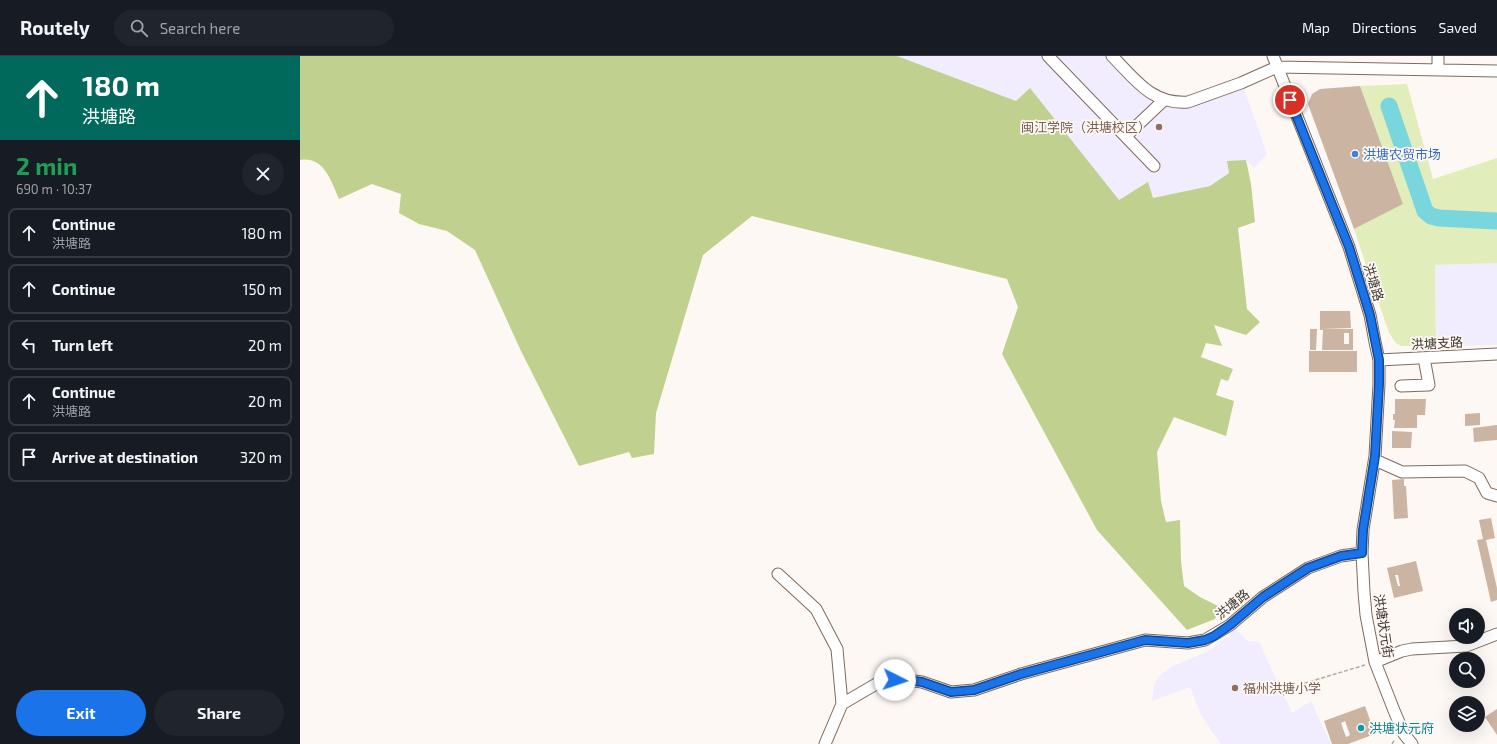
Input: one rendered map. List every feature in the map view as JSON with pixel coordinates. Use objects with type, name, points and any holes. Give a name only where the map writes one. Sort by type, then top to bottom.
[{"type":"street","points":[[1048,56],[1154,166]]},
{"type":"street","points":[[1112,56],[1148,91],[1164,100],[1174,102],[1188,102],[1241,83],[1276,67],[1497,71]]},
{"type":"street","name":"洪塘路","points":[[1273,56],[1276,67],[1349,247],[1370,315],[1379,360],[1375,460],[1363,530]]},
{"type":"street","points":[[1438,56],[1438,70]]},
{"type":"street","points":[[1126,136],[1164,100]]},
{"type":"street","name":"洪塘支路","points":[[1379,360],[1497,354]]},
{"type":"street","points":[[1401,386],[1429,385],[1424,358]]},
{"type":"street","points":[[1375,460],[1402,472],[1465,471],[1478,478],[1487,493],[1497,496]]},
{"type":"street","name":"洪塘状元街","points":[[1363,530],[1362,553],[1366,616],[1375,662],[1404,734],[1412,744]]},
{"type":"street","name":"洪塘路","points":[[842,704],[883,680],[922,682],[951,692],[974,690],[1021,674],[1145,640],[1195,642],[1209,639],[1230,625],[1263,597],[1308,568],[1329,559],[1362,553]]},
{"type":"street","points":[[778,574],[816,609],[837,649],[842,704],[825,744]]},
{"type":"street","points":[[1375,662],[1402,651],[1412,649],[1466,646],[1497,634]]},
{"type":"path","points":[[1283,695],[1302,684],[1375,662]]},
{"type":"shaded area","name":"闽江学院（洪塘校区）","points":[[897,56],[1122,56],[1152,88],[1169,94],[1179,95],[1196,94],[1213,89],[1240,77],[1267,154],[1254,168],[1246,160],[1210,186],[1153,198],[1148,182],[1119,201],[1030,88],[1016,101]]},
{"type":"shaded area","points":[[1497,263],[1497,345],[1436,346],[1435,265]]},
{"type":"shaded area","name":"福州洪塘小学","points":[[1236,630],[1248,641],[1259,642],[1292,713],[1311,701],[1331,744],[1221,744],[1202,717],[1190,687],[1152,701],[1154,684],[1160,675],[1173,666],[1213,649],[1218,642],[1230,637],[1229,633]]},
{"type":"green space","points":[[300,56],[897,56],[1016,101],[1030,88],[1119,200],[1148,182],[1153,198],[1210,186],[1229,173],[1227,161],[1246,160],[1251,184],[1255,222],[1238,228],[1247,309],[1260,322],[1246,335],[1214,325],[1222,346],[1206,343],[1201,357],[1233,369],[1228,381],[1221,379],[1216,395],[1234,401],[1226,436],[1174,417],[1157,452],[1161,501],[1166,522],[1180,520],[1181,561],[1184,586],[1200,597],[1220,607],[1215,619],[1187,630],[1097,530],[1002,354],[1018,307],[1007,279],[752,216],[703,255],[656,413],[654,454],[632,458],[629,452],[579,466],[521,351],[475,250],[447,231],[419,224],[399,213],[401,194],[372,184],[339,199],[326,171],[321,166],[308,160],[300,160]]},
{"type":"green space","points":[[1407,84],[1433,179],[1497,158],[1497,263],[1435,265],[1436,346],[1401,346],[1396,343],[1389,333],[1354,229],[1403,204],[1360,86]]},
{"type":"building","name":"洪塘农贸市场","points":[[1360,86],[1403,204],[1354,229],[1308,104],[1312,94],[1320,89]]},
{"type":"building","points":[[1320,311],[1350,311],[1351,328],[1323,329],[1353,329],[1353,350],[1322,350],[1323,330],[1320,330]],"holes":[[[1344,333],[1349,333],[1349,344],[1344,344]]]},
{"type":"building","points":[[1310,329],[1317,329],[1316,350],[1310,350]]},
{"type":"building","points":[[1309,351],[1357,351],[1357,372],[1309,372]]},
{"type":"building","points":[[1395,399],[1426,399],[1425,415],[1417,415],[1417,428],[1394,428],[1395,420],[1393,420],[1393,414],[1395,414]]},
{"type":"building","points":[[1480,413],[1480,425],[1465,426],[1465,414]]},
{"type":"building","points":[[1497,425],[1497,440],[1474,442],[1473,428]]},
{"type":"building","points":[[1392,431],[1412,432],[1411,448],[1392,448]]},
{"type":"building","points":[[1404,479],[1404,486],[1406,486],[1408,518],[1394,519],[1392,480]]},
{"type":"building","points":[[1491,518],[1495,538],[1486,540],[1497,588],[1497,600],[1491,602],[1477,540],[1483,539],[1479,520]]},
{"type":"building","points":[[1416,561],[1423,591],[1394,598],[1387,568]],"holes":[[[1395,575],[1398,575],[1400,586],[1398,586]]]},
{"type":"building","name":"洪塘状元府","points":[[1365,706],[1375,734],[1348,744],[1332,744],[1324,721]],"holes":[[[1345,721],[1350,735],[1346,737],[1341,723]]]},
{"type":"building","points":[[1497,709],[1497,735],[1485,717]]},
{"type":"waterway","points":[[1389,106],[1425,211],[1431,216],[1439,218],[1497,221]]},
{"type":"place","name":"闽江学院（洪塘校区）","points":[[1159,127]]},
{"type":"place","name":"洪塘农贸市场","points":[[1355,154]]},
{"type":"place","name":"福州洪塘小学","points":[[1235,688]]},
{"type":"place","name":"洪塘状元府","points":[[1361,728]]},
{"type":"route","points":[[895,680],[922,682],[951,692],[974,690],[1021,674],[1145,640],[1188,643],[1205,640],[1214,636],[1230,625],[1263,597],[1308,568],[1329,559],[1362,553],[1363,530],[1372,483],[1375,456],[1379,360],[1370,315],[1349,247],[1290,100]]}]
